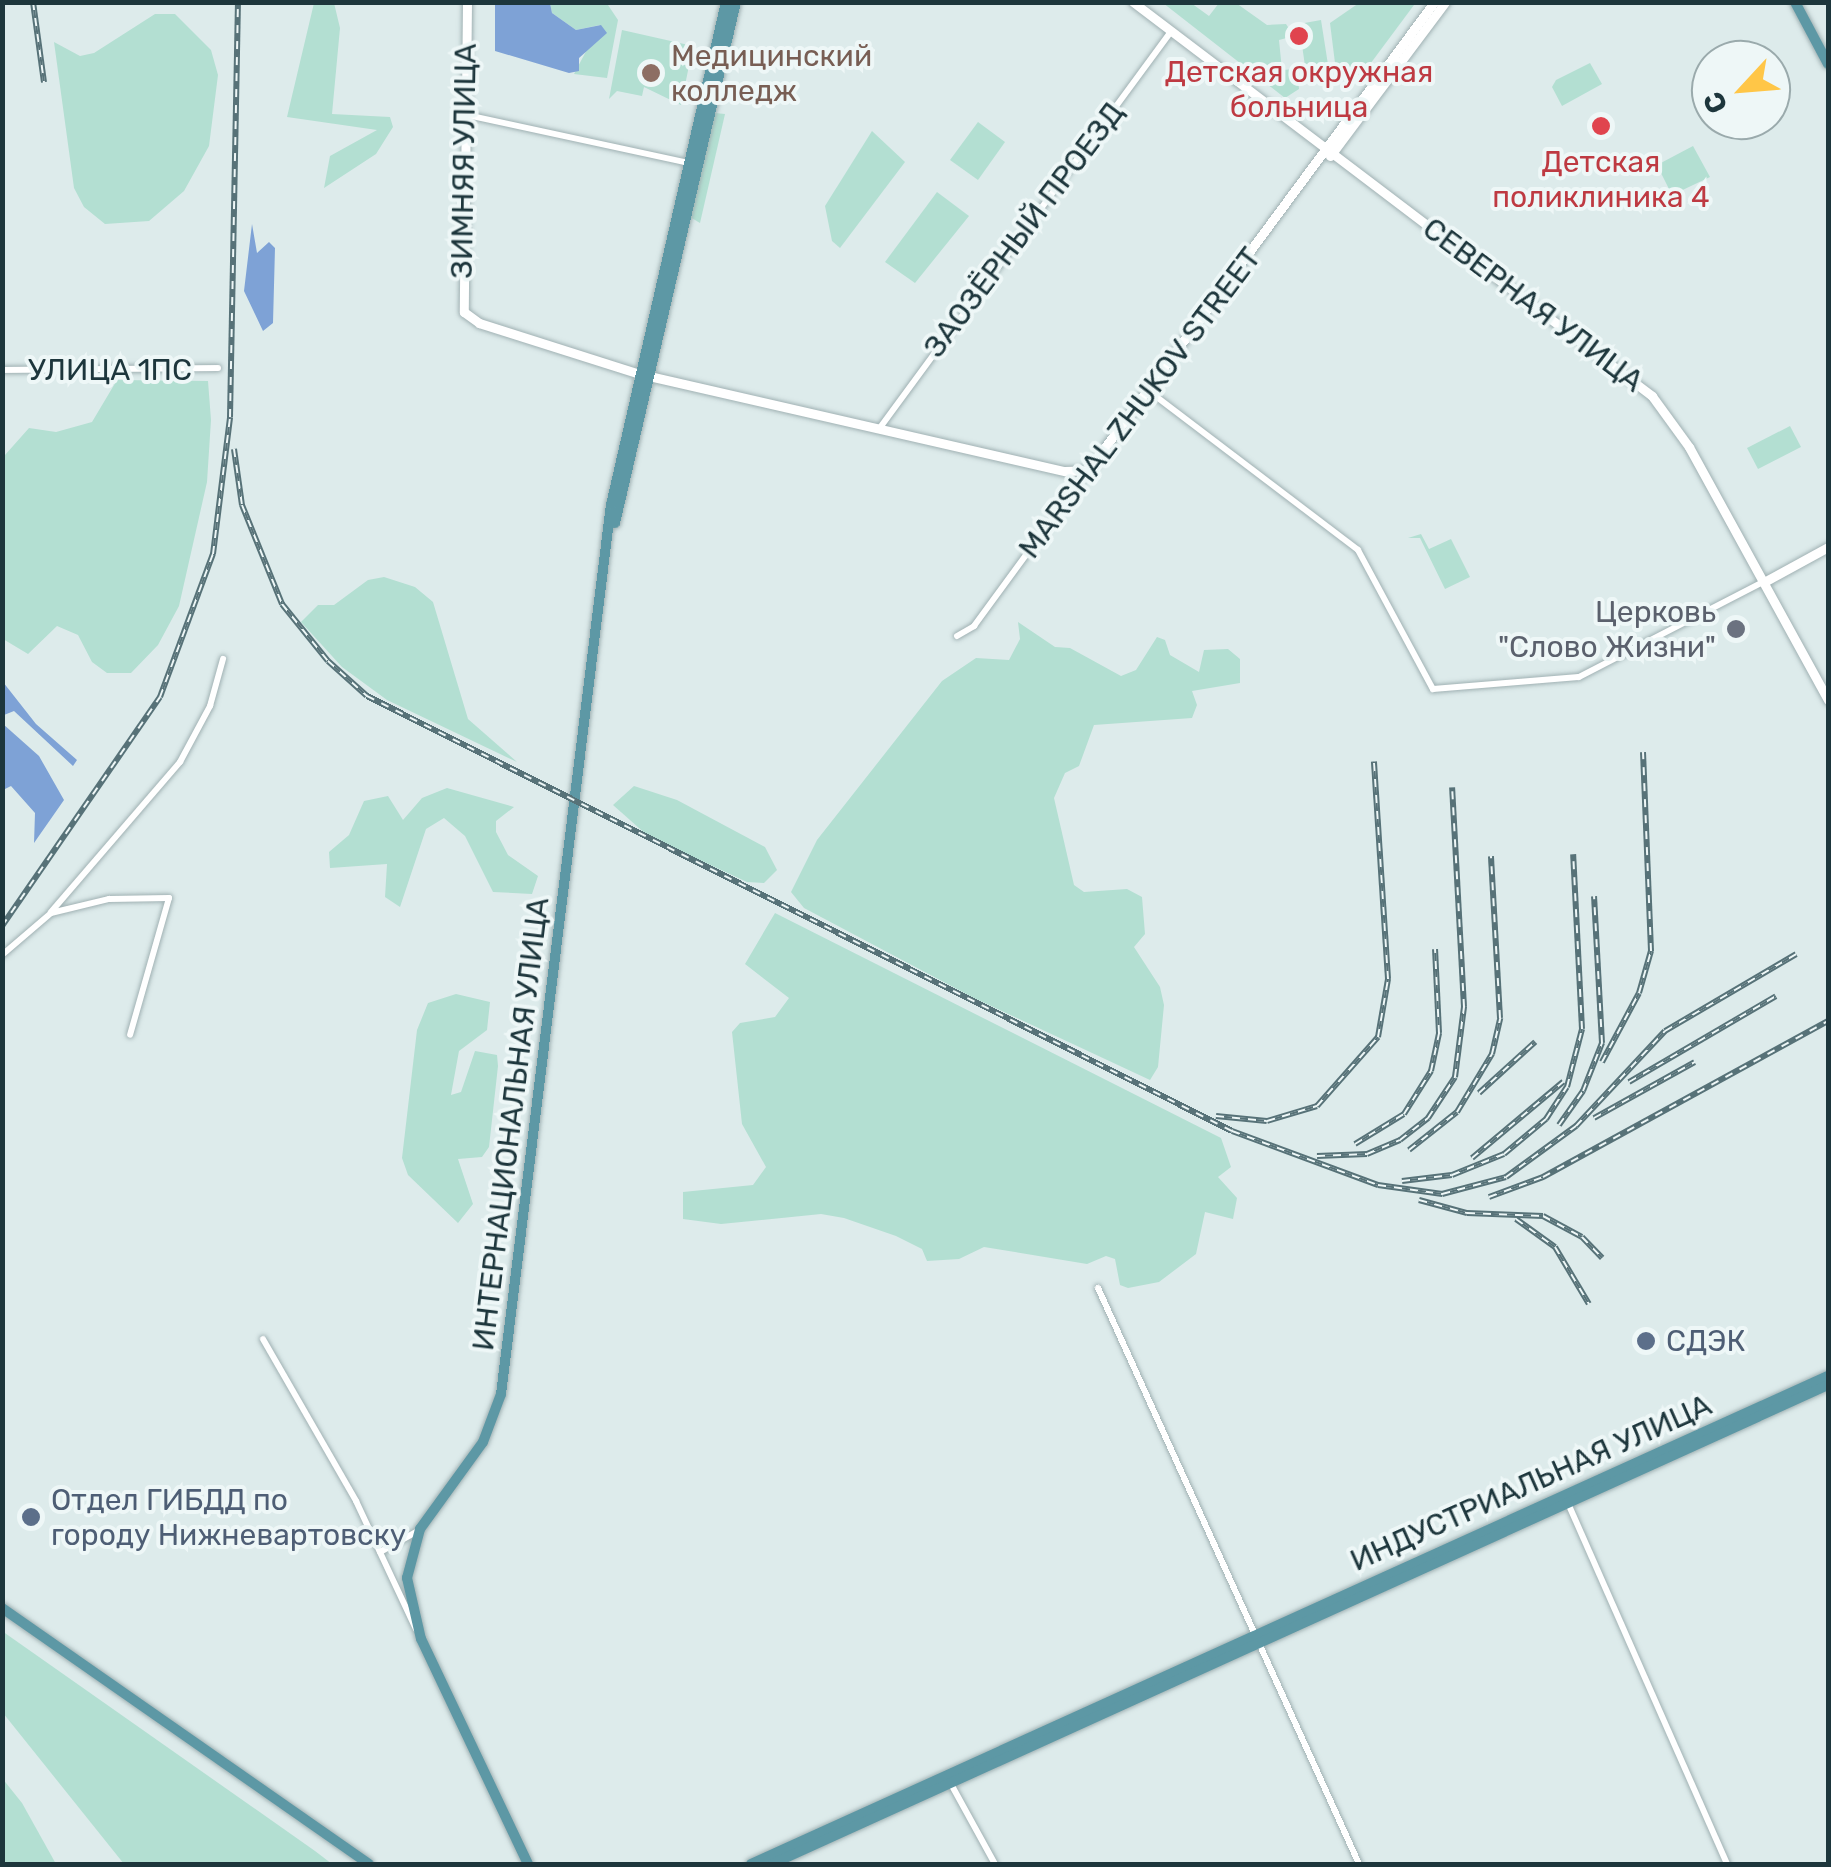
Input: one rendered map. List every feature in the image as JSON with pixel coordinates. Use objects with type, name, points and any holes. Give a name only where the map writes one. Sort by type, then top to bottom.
[{"type":"main road","name":"ЗИМНЯЯ УЛИЦА","points":[[467,2],[464,312],[478,324],[645,375],[1065,472],[1088,470]]},
{"type":"main road","name":"ИНТЕРНАЦИОНАЛЬНАЯ УЛИЦА","points":[[502,1812],[421,1640],[409,1605],[409,1544],[482,1442],[503,1386],[602,588],[645,375],[725,28],[726,2]]},
{"type":"main road","name":"ИНТЕРНАЦИОНАЛЬНАЯ УЛИЦА","points":[[667,279],[688,163],[725,28],[736,2]]},
{"type":"main road","name":"СЕВЕРНАЯ УЛИЦА","points":[[1133,2],[1652,396],[1689,447],[1828,700]]},
{"type":"main road","name":"MARSHAL ZHUKOV STREET","points":[[1088,470],[1330,151],[1434,2]]},
{"type":"main road","name":"MARSHAL ZHUKOV STREET","points":[[1357,114],[1445,2]]},
{"type":"main road","points":[[1795,2],[1828,60]]},
{"type":"main road","points":[[1764,582],[1828,547]]},
{"type":"main road","name":"ИНДУСТРИАЛЬНАЯ УЛИЦА","points":[[772,1864],[1828,1376]]},
{"type":"main road","name":"ИНДУСТРИАЛЬНАЯ УЛИЦА","points":[[1566,1499],[1828,1385]]},
{"type":"main road","points":[[2,1608],[369,1864]]},
{"type":"main road","name":"ИНДУСТРИАЛЬНАЯ УЛИЦА","points":[[751,1864],[1257,1640]]},
{"type":"main road","points":[[502,1812],[519,1864]]},
{"type":"main road","points":[[502,1812],[528,1864]]},
{"type":"main road","points":[[318,1831],[356,1864]]},
{"type":"street","name":"ЗАОЗЁРНЫЙ ПРОЕЗД","points":[[879,429],[1171,31]]},
{"type":"street","points":[[465,114],[688,163]]},
{"type":"street","name":"УЛИЦА 1ПС","points":[[2,370],[218,368]]},
{"type":"street","points":[[1150,392],[1358,550],[1433,689],[1579,677],[1764,582]]},
{"type":"street","name":"MARSHAL ZHUKOV STREET","points":[[956,636],[974,626],[1088,470]]},
{"type":"street","points":[[1065,472],[1080,482]]},
{"type":"street","points":[[1065,472],[1073,490]]},
{"type":"street","points":[[2,955],[50,913],[180,762],[210,706],[223,659]]},
{"type":"street","points":[[50,913],[109,900],[171,900],[151,949],[130,1035]]},
{"type":"street","points":[[1098,1288],[1359,1864]]},
{"type":"street","points":[[263,1340],[380,1552],[421,1640]]},
{"type":"street","points":[[1566,1499],[1728,1864]]},
{"type":"street","points":[[380,1552],[409,1544]]},
{"type":"street","points":[[387,1570],[398,1574],[408,1568]]},
{"type":"street","points":[[950,1784],[994,1864]]},
{"type":"green space","points":[[606,2],[618,20],[607,78],[574,74],[600,25],[576,30],[552,13],[550,3]]},
{"type":"green space","points":[[314,3],[334,3],[340,28],[332,114],[390,117],[393,127],[376,154],[324,188],[330,156],[377,130],[287,117]]},
{"type":"green space","points":[[1163,3],[1191,3],[1209,16],[1219,3],[1236,3],[1267,25],[1286,24],[1294,36],[1279,40],[1282,70],[1297,69],[1299,89],[1285,98]]},
{"type":"green space","points":[[1359,3],[1414,5],[1359,79],[1349,81],[1336,71],[1330,23]]},
{"type":"green space","points":[[155,14],[175,14],[211,50],[218,75],[209,146],[184,191],[149,221],[105,224],[84,207],[74,188],[54,42],[80,56],[94,53]]},
{"type":"green space","points":[[1321,20],[1329,71],[1318,66],[1306,73],[1299,24]]},
{"type":"green space","points":[[622,30],[693,46],[681,105],[644,87],[642,96],[617,91],[609,99]]},
{"type":"green space","points":[[1590,63],[1602,84],[1562,106],[1552,87],[1556,80]]},
{"type":"green space","points":[[715,113],[725,114],[700,223],[690,217]]},
{"type":"green space","points":[[978,122],[1005,142],[978,180],[950,160]]},
{"type":"green space","points":[[872,131],[905,162],[840,248],[832,241],[825,206]]},
{"type":"green space","points":[[1693,146],[1710,177],[1672,195],[1657,165]]},
{"type":"green space","points":[[937,192],[969,216],[915,283],[885,262]]},
{"type":"green space","points":[[117,380],[208,381],[211,420],[207,482],[179,606],[158,645],[131,673],[107,673],[92,662],[78,635],[57,626],[28,654],[3,639],[5,455],[29,428],[56,432],[92,422]]},
{"type":"green space","points":[[1790,426],[1801,447],[1758,469],[1747,448]]},
{"type":"green space","points":[[1421,534],[1429,549],[1451,539],[1470,577],[1445,589],[1420,538],[1408,538]]},
{"type":"green space","points":[[384,577],[415,587],[433,602],[468,719],[517,762],[387,700],[342,667],[301,622],[318,605],[334,605],[368,580]]},
{"type":"green space","points":[[1018,622],[1055,647],[1070,648],[1121,676],[1136,670],[1157,637],[1165,640],[1170,655],[1199,672],[1204,650],[1228,649],[1240,659],[1240,683],[1192,691],[1197,705],[1192,718],[1094,725],[1079,766],[1065,773],[1054,798],[1074,885],[1084,892],[1127,889],[1142,897],[1145,934],[1134,947],[1160,987],[1164,1005],[1158,1067],[1150,1080],[974,998],[804,908],[791,892],[817,840],[942,681],[976,658],[1009,660],[1020,639]]},
{"type":"green space","points":[[634,786],[677,800],[765,847],[777,870],[764,883],[747,882],[648,836],[613,805]]},
{"type":"green space","points":[[447,788],[514,807],[496,821],[496,832],[508,855],[538,876],[532,894],[493,892],[465,836],[444,818],[426,829],[400,907],[385,897],[387,864],[330,868],[329,852],[349,835],[364,801],[388,796],[403,820],[422,798]]},
{"type":"green space","points":[[775,913],[1221,1138],[1231,1167],[1218,1177],[1237,1198],[1233,1219],[1205,1212],[1196,1254],[1159,1282],[1128,1288],[1120,1285],[1115,1259],[1106,1256],[1087,1264],[984,1247],[959,1259],[927,1261],[922,1249],[896,1236],[821,1214],[721,1224],[683,1219],[683,1192],[753,1185],[766,1167],[742,1124],[732,1032],[740,1023],[775,1017],[789,998],[745,964]]},
{"type":"green space","points":[[456,994],[490,1002],[487,1030],[459,1051],[451,1095],[461,1092],[475,1051],[497,1055],[498,1066],[489,1147],[482,1157],[458,1159],[473,1204],[458,1223],[408,1175],[402,1158],[417,1030],[428,1003]]},
{"type":"green space","points":[[2,1631],[332,1864],[124,1864],[3,1713]]},
{"type":"green space","points":[[2,1778],[22,1803],[56,1864],[3,1864]]},
{"type":"water","points":[[495,2],[550,3],[552,13],[576,30],[601,25],[607,33],[579,58],[579,71],[569,73],[495,51]]},
{"type":"water","points":[[252,224],[257,253],[269,242],[275,248],[273,323],[263,331],[244,291]]},
{"type":"water","points":[[3,682],[36,724],[77,760],[73,766],[14,711],[4,715],[3,724]]},
{"type":"water","points":[[3,724],[39,756],[64,800],[34,843],[35,813],[11,786],[3,790]]},
{"type":"railway","points":[[33,2],[44,82]]},
{"type":"railway","points":[[2,926],[160,697],[213,554],[230,417],[238,2]]},
{"type":"railway","points":[[234,449],[242,505],[282,604],[328,661],[367,696],[1232,1131],[1378,1185],[1442,1194],[1506,1177],[1576,1126],[1665,1031],[1796,954]]},
{"type":"railway","points":[[1602,1062],[1639,993],[1651,951],[1643,752]]},
{"type":"railway","points":[[1216,1116],[1267,1121],[1317,1106],[1378,1037],[1388,979],[1374,761]]},
{"type":"railway","points":[[1317,1156],[1367,1154],[1400,1140],[1428,1118],[1455,1077],[1464,1007],[1452,787]]},
{"type":"railway","points":[[1402,1181],[1452,1175],[1504,1154],[1546,1119],[1567,1087],[1582,1029],[1573,854]]},
{"type":"railway","points":[[1409,1150],[1457,1112],[1492,1054],[1500,1018],[1491,856]]},
{"type":"railway","points":[[1559,1125],[1583,1091],[1602,1043],[1594,896]]},
{"type":"railway","points":[[1355,1144],[1404,1114],[1431,1071],[1439,1033],[1435,949]]},
{"type":"railway","points":[[1629,1082],[1776,996]]},
{"type":"railway","points":[[1489,1197],[1543,1177],[1828,1021]]},
{"type":"railway","points":[[1479,1093],[1535,1042]]},
{"type":"railway","points":[[1594,1118],[1695,1062]]},
{"type":"railway","points":[[1472,1158],[1563,1082]]},
{"type":"railway","points":[[1419,1200],[1467,1213],[1543,1216],[1582,1237],[1602,1258]]},
{"type":"railway","points":[[1516,1219],[1555,1247],[1589,1304]]},
{"type":"place","name":"Детская окружная больница","points":[[1299,36]]},
{"type":"place","name":"Медицинский колледж","points":[[651,73]]},
{"type":"place","name":"Детская поликлиника 4","points":[[1601,126]]},
{"type":"place","name":"Церковь \"Слово Жизни\"","points":[[1736,629]]},
{"type":"place","name":"СДЭК","points":[[1646,1341]]},
{"type":"place","name":"Отдел ГИБДД по городу Нижневартовску","points":[[31,1517]]}]
